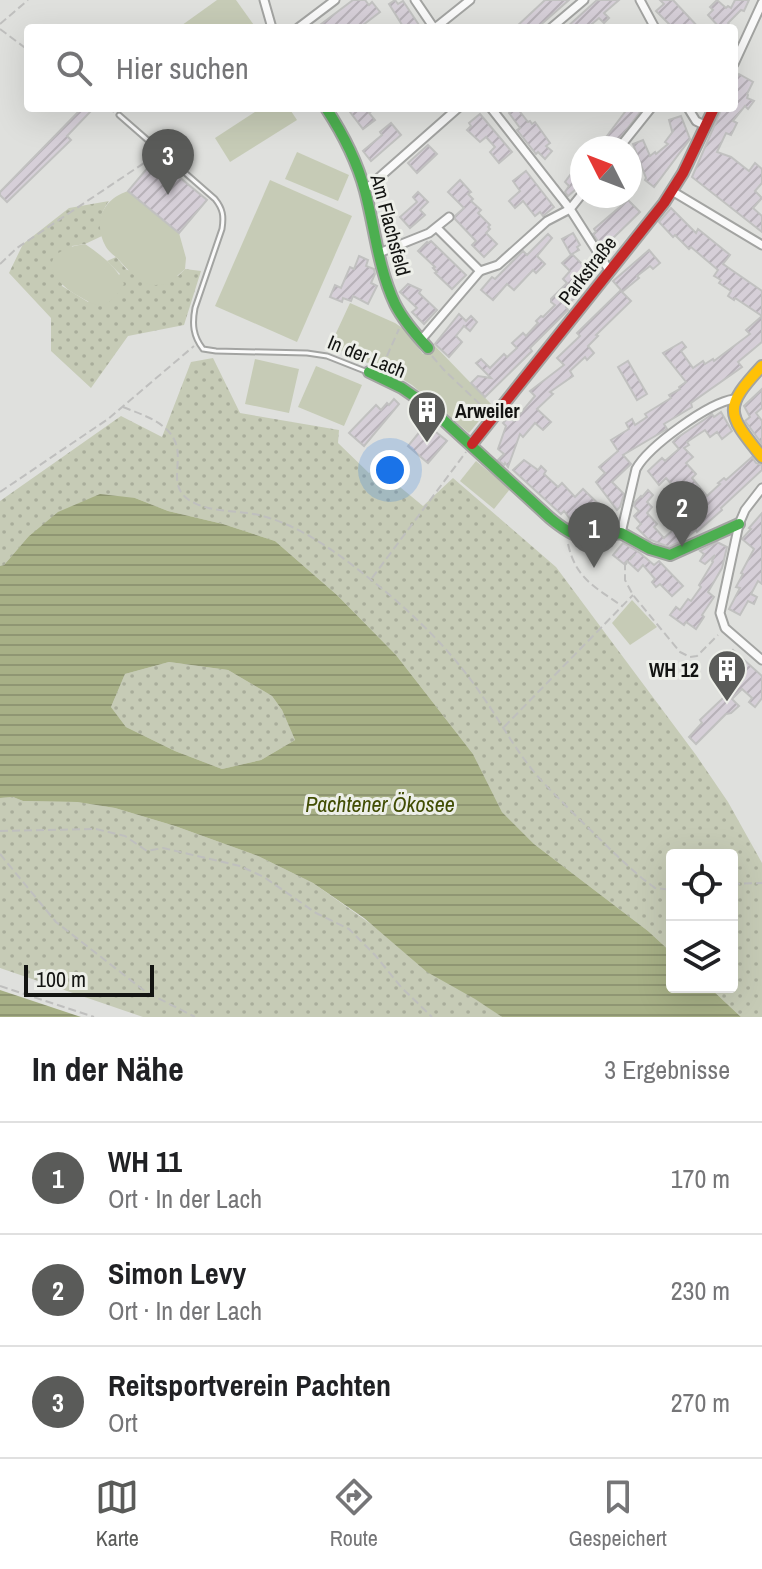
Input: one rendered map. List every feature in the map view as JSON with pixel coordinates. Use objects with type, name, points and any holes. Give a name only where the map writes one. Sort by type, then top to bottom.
[{"type":"street","points":[[264,0],[271,24]]},
{"type":"street","points":[[303,24],[335,0]]},
{"type":"street","points":[[415,0],[432,24]]},
{"type":"street","points":[[440,24],[470,0]]},
{"type":"street","points":[[556,24],[584,0]]},
{"type":"street","points":[[640,0],[653,24]]},
{"type":"street","points":[[738,56],[759,17],[762,3]]},
{"type":"street","name":"Am Flachsfeld","points":[[328,112],[351,154],[365,190],[386,282],[395,304],[424,344]]},
{"type":"street","points":[[365,190],[453,112]]},
{"type":"street","points":[[494,112],[570,209],[609,270]]},
{"type":"street","points":[[629,136],[648,112]]},
{"type":"street","points":[[690,112],[696,121],[706,126]]},
{"type":"street","name":"Parkstraße","points":[[472,444],[672,191],[712,112]]},
{"type":"street","points":[[672,191],[762,245]]},
{"type":"street","points":[[424,344],[480,271],[498,265],[547,221],[570,209]]},
{"type":"street","points":[[379,253],[437,228],[449,217]]},
{"type":"street","points":[[437,228],[480,271]]},
{"type":"street","points":[[762,366],[734,399],[732,410],[735,422],[762,457]]},
{"type":"street","name":"In der Lach","points":[[369,372],[414,395],[568,531]]},
{"type":"street","points":[[621,533],[636,469],[641,460],[713,406],[734,399]]},
{"type":"street","points":[[762,488],[745,510],[739,524],[720,613],[725,628],[762,660]]},
{"type":"street","points":[[568,531],[592,539],[621,533],[642,547],[670,555],[739,524]]},
{"type":"lane","points":[[119,115],[222,208],[222,229],[195,308],[194,333],[198,343]]},
{"type":"lane","name":"In der Lach","points":[[198,343],[203,349],[216,351],[327,356],[369,372]]},
{"type":"path","points":[[0,24],[28,0]]},
{"type":"path","points":[[0,29],[24,47]]},
{"type":"path","points":[[0,264],[17,248],[161,151]]},
{"type":"path","points":[[381,368],[406,323]]},
{"type":"path","points":[[0,492],[108,419],[198,343]]},
{"type":"path","points":[[424,344],[444,370],[485,409],[491,408],[498,413]]},
{"type":"path","points":[[123,407],[148,417],[171,434],[179,456],[177,482],[186,498],[209,507],[280,521],[299,530],[371,579],[416,617],[443,645],[482,695],[542,782],[643,879],[655,888],[666,889]]},
{"type":"path","points":[[371,579],[472,444]]},
{"type":"path","points":[[568,531],[571,558],[581,575],[623,607]]},
{"type":"path","points":[[642,547],[625,565],[625,580],[633,595],[685,655],[697,656],[725,628]]},
{"type":"path","points":[[503,728],[633,595]]},
{"type":"path","points":[[0,831],[96,829],[125,836],[147,851],[163,848],[240,866],[264,877],[316,913],[349,929],[432,1017]]},
{"type":"path","points":[[0,854],[56,922],[146,992],[195,1017]]},
{"type":"path","points":[[738,884],[762,883]]},
{"type":"path","points":[[0,986],[94,1017]]},
{"type":"shaded area","points":[[217,0],[236,0],[253,24],[184,24]]},
{"type":"shaded area","points":[[255,112],[292,112],[297,120],[230,162],[215,138]]},
{"type":"shaded area","points":[[297,152],[349,175],[338,201],[285,179]]},
{"type":"shaded area","points":[[270,180],[352,216],[297,342],[215,306]]},
{"type":"shaded area","points":[[128,191],[179,233],[186,258],[185,269],[168,284],[151,285],[137,277],[109,251],[102,238],[102,213],[112,200]]},
{"type":"shaded area","points":[[109,201],[101,218],[102,236],[72,246],[62,286],[88,302],[120,274],[107,261],[116,257],[127,270],[178,276],[185,269],[201,271],[184,325],[128,336],[91,388],[51,351],[51,318],[9,273],[23,244],[69,208]]},
{"type":"shaded area","points":[[85,244],[113,267],[124,284],[108,303],[93,304],[70,291],[54,274],[53,259],[59,253]]},
{"type":"shaded area","points":[[350,303],[404,329],[423,354],[435,346],[492,405],[469,433],[412,385],[330,346]]},
{"type":"shaded area","points":[[213,358],[240,413],[339,430],[338,443],[369,473],[377,468],[423,506],[453,478],[556,567],[696,755],[728,802],[762,863],[762,1017],[741,1017],[715,993],[738,993],[738,849],[666,849],[666,948],[534,844],[502,812],[473,754],[396,655],[337,595],[275,541],[168,511],[135,498],[28,537],[0,566],[0,501],[121,416],[162,437],[191,362]]},
{"type":"shaded area","points":[[255,359],[299,369],[289,413],[245,404]]},
{"type":"shaded area","points":[[316,366],[362,385],[344,426],[298,407]]},
{"type":"shaded area","points":[[476,461],[510,489],[494,509],[460,481]]},
{"type":"shaded area","points":[[632,600],[657,627],[630,645],[612,623]]},
{"type":"shaded area","points":[[169,662],[228,670],[272,696],[295,740],[261,760],[222,769],[126,727],[111,707],[125,674]]},
{"type":"shaded area","points":[[13,797],[23,801],[77,802],[115,808],[258,856],[313,883],[502,1017],[143,1017],[0,968],[0,798]]},
{"type":"water","name":"Pachtener Ökosee","points":[[100,494],[135,498],[168,511],[275,541],[337,595],[396,655],[473,754],[502,812],[534,844],[666,948],[666,993],[715,993],[741,1017],[502,1017],[427,972],[364,918],[313,883],[258,856],[115,808],[77,802],[0,798],[0,566],[58,512]],"holes":[[[169,662],[228,670],[272,696],[295,740],[261,760],[222,769],[126,727],[111,707],[125,674]]]},
{"type":"water","points":[[0,990],[81,1017],[0,1017]]},
{"type":"building","points":[[353,0],[365,0],[369,5],[372,2],[380,12],[364,24],[321,24]]},
{"type":"building","points":[[395,0],[398,4],[403,1],[418,24],[402,24],[389,4]]},
{"type":"building","points":[[545,0],[569,0],[542,24],[519,24]]},
{"type":"building","points":[[597,0],[619,0],[604,13],[609,18],[604,23],[599,18],[592,24],[570,24]]},
{"type":"building","points":[[660,0],[673,0],[695,24],[669,24],[656,11],[664,4]]},
{"type":"building","points":[[717,0],[726,8],[731,8],[735,0],[749,0],[744,11],[741,10],[729,24],[716,24],[708,15],[713,10],[710,7]]},
{"type":"building","points":[[738,76],[753,82],[747,98],[754,101],[748,109],[745,106],[733,121],[737,123],[731,135],[726,133],[717,152],[731,157],[749,171],[755,163],[762,169],[762,183],[755,191],[762,198],[753,208],[762,216],[762,232],[692,177],[720,112],[738,112]]},
{"type":"building","points":[[78,112],[90,112],[67,136],[71,140],[7,202],[0,192]]},
{"type":"building","points":[[350,112],[370,112],[375,120],[363,129]]},
{"type":"building","points":[[520,112],[528,122],[535,122],[550,143],[546,146],[552,151],[545,159],[538,152],[536,154],[517,130],[520,128],[509,113]]},
{"type":"building","points":[[625,112],[640,112],[622,136],[607,136]]},
{"type":"building","points":[[480,114],[512,152],[499,163],[490,152],[495,147],[486,137],[480,142],[467,130],[471,126],[469,123]]},
{"type":"building","points":[[681,116],[690,139],[654,187],[645,180],[642,140],[650,156],[656,154],[668,144],[665,142],[674,130],[669,120]]},
{"type":"building","points":[[391,123],[401,135],[371,161],[363,151]]},
{"type":"building","points":[[428,145],[437,154],[417,173],[408,163]]},
{"type":"building","points":[[156,158],[207,200],[179,233],[128,191]]},
{"type":"building","points":[[526,171],[554,207],[543,216],[540,212],[535,216],[523,201],[515,208],[509,201],[520,191],[513,181]]},
{"type":"building","points":[[570,175],[570,194],[568,196],[565,192],[569,186],[565,182]]},
{"type":"building","points":[[460,180],[471,192],[468,194],[473,199],[471,201],[481,210],[478,213],[490,225],[486,233],[497,244],[484,257],[472,245],[476,241],[455,219],[464,208],[448,192]]},
{"type":"building","points":[[418,192],[428,202],[420,210],[425,215],[410,228],[400,217],[417,202],[413,197]]},
{"type":"building","points":[[619,208],[636,208],[640,212],[602,247],[593,234],[596,232],[594,229]]},
{"type":"building","points":[[671,208],[696,233],[698,229],[730,255],[723,264],[762,291],[762,316],[728,296],[731,291],[714,276],[718,270],[675,235],[673,237],[659,222]]},
{"type":"building","points":[[573,233],[580,245],[577,247],[579,250],[572,254],[591,273],[566,307],[568,310],[485,397],[471,383],[478,376],[491,378],[476,363],[481,359],[490,368],[504,354],[507,357],[517,348],[512,343],[523,333],[526,336],[538,323],[536,321],[555,305],[551,299],[567,283],[563,279],[570,271],[562,263],[571,255],[562,239]]},
{"type":"building","points":[[548,234],[552,238],[537,256],[545,264],[536,273],[533,270],[514,290],[507,284],[493,300],[481,290],[523,251],[527,255]]},
{"type":"building","points":[[431,241],[466,275],[452,289],[418,251]]},
{"type":"building","points":[[649,250],[660,263],[653,269],[650,266],[622,292],[631,301],[588,346],[594,353],[570,371],[573,376],[550,392],[553,394],[537,409],[551,422],[543,430],[535,423],[523,437],[520,434],[508,467],[504,465],[498,460],[504,454],[498,449],[506,426],[503,423],[509,417],[514,421],[535,396],[530,391],[564,365],[557,358],[580,336],[577,333],[621,290],[613,281]]},
{"type":"building","points":[[359,256],[368,260],[366,266],[374,269],[375,274],[371,283],[377,286],[368,304],[353,296],[351,301],[343,298],[342,302],[330,297],[335,285],[341,288],[350,267],[354,269]]},
{"type":"building","points":[[408,284],[421,290],[419,293],[437,310],[424,324],[412,312],[417,308],[400,292]]},
{"type":"building","points":[[459,314],[466,321],[471,316],[477,322],[470,331],[464,326],[456,336],[462,342],[449,357],[435,344]]},
{"type":"building","points":[[762,316],[762,342],[738,362],[742,367],[691,403],[692,407],[664,424],[667,429],[623,455],[631,464],[612,482],[624,494],[617,510],[596,482],[605,473],[599,467],[618,451],[611,440],[629,429],[626,423],[632,419],[635,425],[647,417],[645,414],[671,398],[669,395],[686,382],[663,353],[682,342],[686,347],[681,351],[693,368],[703,361],[705,364],[714,361],[750,334],[746,330]]},
{"type":"building","points":[[628,361],[647,394],[637,400],[618,367]]},
{"type":"building","points":[[762,389],[762,408],[756,413],[762,421],[762,444],[745,421],[750,417],[744,406]]},
{"type":"building","points":[[394,399],[399,404],[364,446],[349,433],[376,405],[381,410]]},
{"type":"building","points":[[721,412],[732,431],[722,439],[717,432],[710,437],[705,430],[687,442],[689,445],[684,448],[693,457],[686,463],[696,474],[692,478],[707,496],[718,483],[724,478],[726,480],[752,457],[762,465],[762,470],[722,510],[684,540],[669,547],[648,539],[637,528],[641,524],[634,516],[639,511],[634,506],[635,502],[641,496],[648,490],[653,495],[647,502],[652,507],[647,513],[664,538],[682,522],[677,516],[681,513],[678,509],[686,501],[666,478],[659,485],[648,471],[662,458],[665,461],[679,449],[673,442],[677,438],[712,414],[714,417]]},
{"type":"building","name":"Arweiler","points":[[426,424],[447,441],[428,463],[408,446]]},
{"type":"building","points":[[524,460],[538,470],[541,466],[546,471],[544,474],[558,487],[562,483],[575,497],[583,489],[611,516],[597,530],[576,527],[564,511],[561,514],[513,470]]},
{"type":"building","points":[[762,513],[762,584],[758,581],[751,594],[757,597],[754,604],[748,601],[740,615],[729,609],[740,588],[736,587],[741,573],[754,549],[742,539]]},
{"type":"building","points":[[717,542],[727,547],[722,568],[708,592],[714,597],[696,629],[670,615],[676,607],[680,610],[688,599],[691,601],[701,587],[699,585],[715,555],[705,564],[700,561],[704,554],[700,551]]},
{"type":"building","points":[[623,543],[654,565],[659,561],[683,586],[672,596],[660,584],[656,587],[652,582],[655,579],[643,565],[638,571],[627,561],[624,564],[613,555]]},
{"type":"building","points":[[733,650],[762,676],[762,698],[755,707],[749,702],[752,698],[742,689],[732,699],[739,706],[726,714],[696,744],[689,737],[702,723],[700,720],[742,680],[723,661]]},
{"type":"traffic: fast","points":[[328,112],[358,169],[389,290],[406,322],[428,348]]},
{"type":"traffic: fast","points":[[369,372],[402,388],[428,406],[550,518],[576,535],[591,537],[621,533],[650,549],[670,555],[739,524]]},
{"type":"traffic: slow","points":[[762,366],[740,392],[734,411],[742,430],[762,457]]},
{"type":"traffic: jam","points":[[472,444],[664,203],[683,173],[712,112]]},
{"type":"place","name":"Reitsportverein Pachten","points":[[168,195]]},
{"type":"place","name":"Arweiler","points":[[427,444]]},
{"type":"place","name":"Simon Levy","points":[[682,547]]},
{"type":"place","name":"WH 11","points":[[594,568]]},
{"type":"place","name":"WH 12","points":[[727,703]]}]
